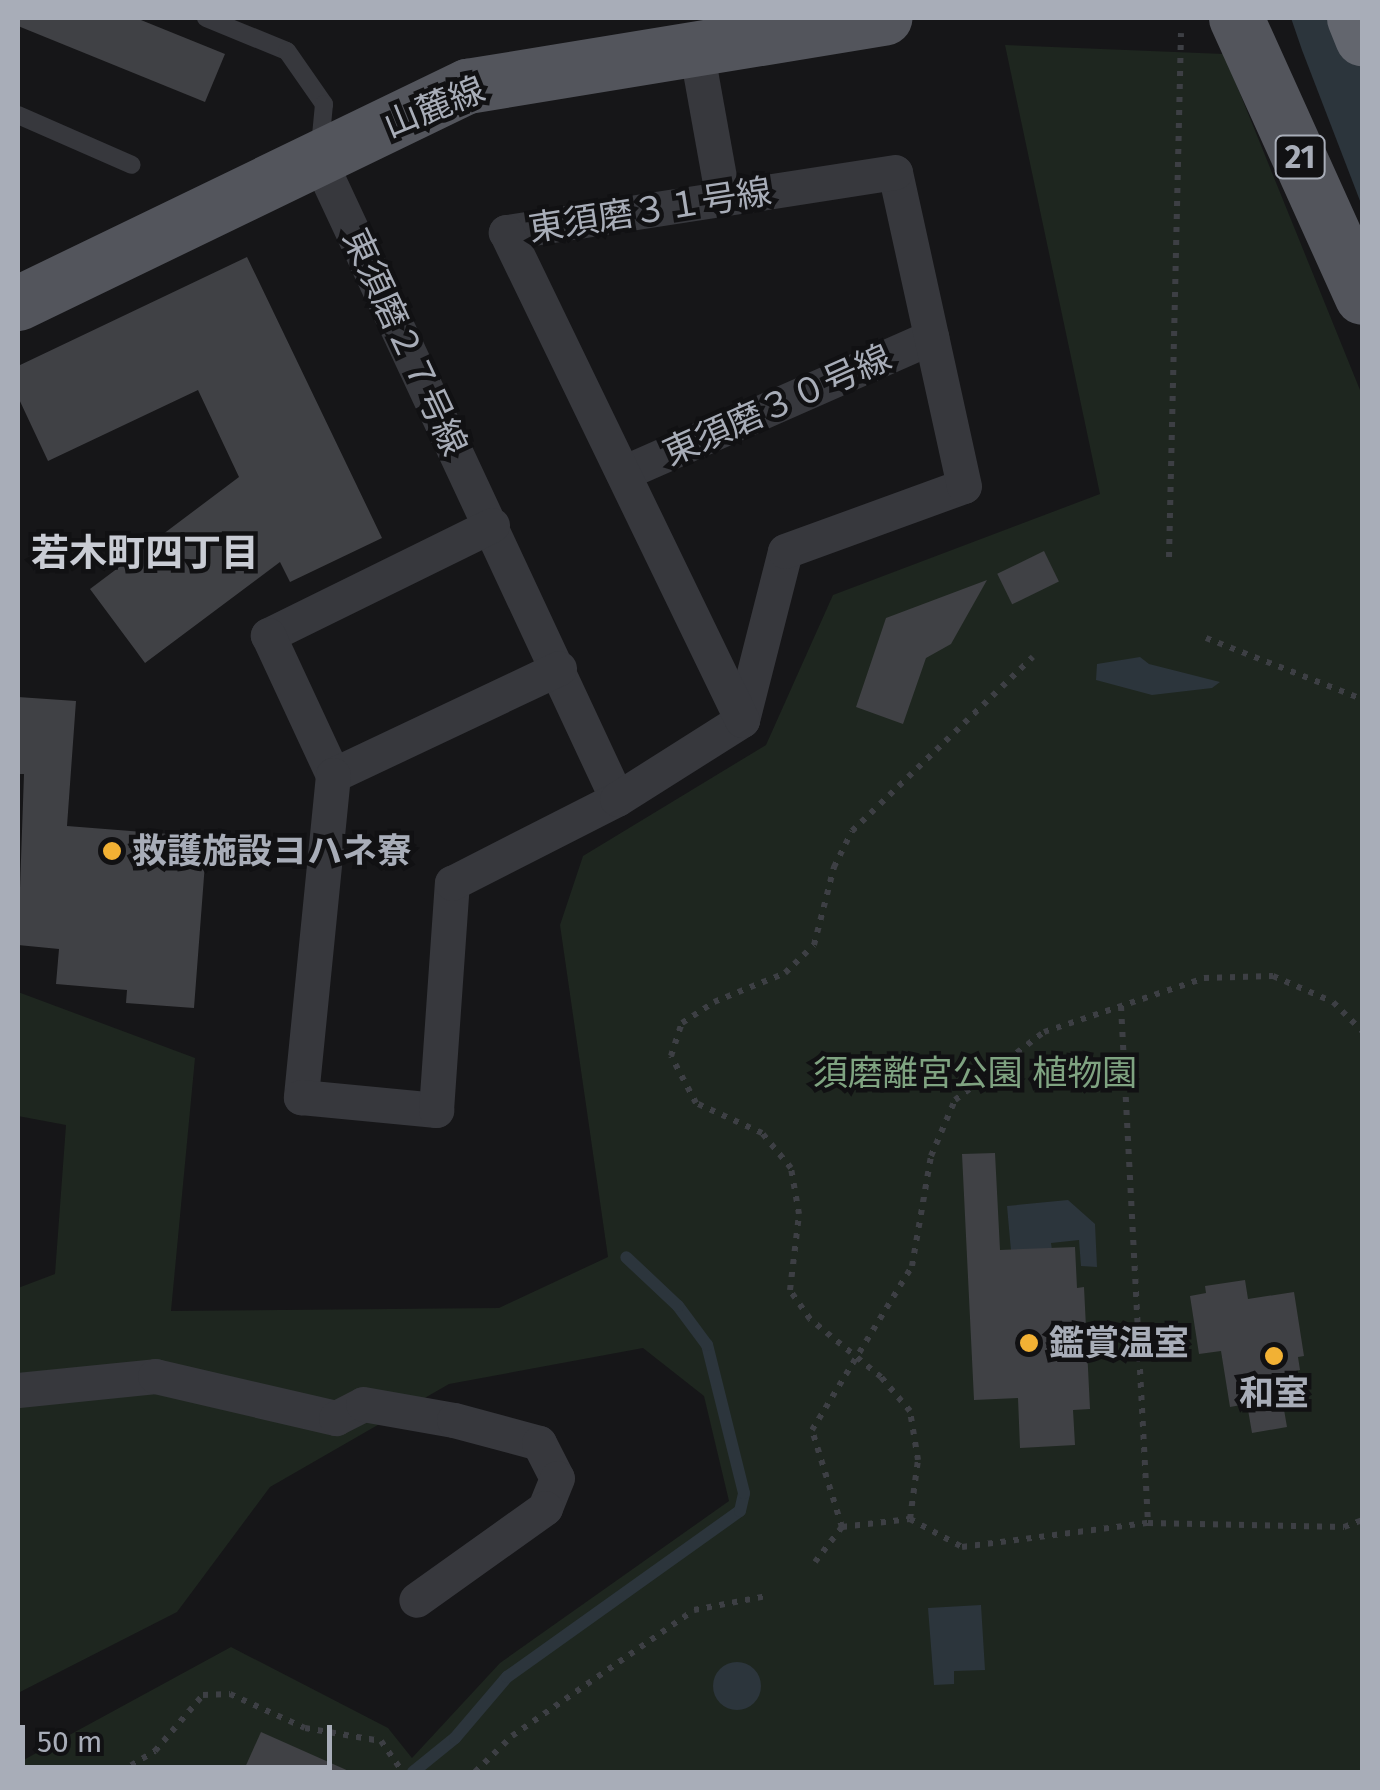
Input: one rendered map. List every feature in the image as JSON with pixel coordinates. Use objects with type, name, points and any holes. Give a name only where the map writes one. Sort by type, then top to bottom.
[{"type":"highway","points":[[1354,18],[1362,38]]},
{"type":"main road","name":"山麓線","points":[[18,303],[467,86],[884,18]]},
{"type":"main road","name":"21","points":[[1236,18],[1362,297]]},
{"type":"street","points":[[696,49],[722,199]]},
{"type":"street","name":"東須磨２７号線","points":[[318,158],[617,799]]},
{"type":"street","name":"東須磨３１号線","points":[[894,172],[964,486],[785,551],[742,720],[506,232],[894,172]]},
{"type":"street","name":"東須磨３０号線","points":[[622,474],[931,337]]},
{"type":"street","points":[[492,525],[268,635],[333,774],[301,1097],[436,1110],[452,882],[617,799],[742,720]]},
{"type":"street","points":[[333,774],[559,668]]},
{"type":"street","points":[[18,1390],[155,1376],[336,1418],[363,1404],[454,1420],[540,1443],[557,1478],[545,1508],[416,1600]]},
{"type":"lane","points":[[206,18],[288,50],[324,104],[318,158]]},
{"type":"lane","points":[[18,115],[132,165]]},
{"type":"path","points":[[1169,556],[1181,34]]},
{"type":"path","points":[[1206,638],[1362,699]]},
{"type":"path","points":[[910,1519],[918,1460],[910,1412],[881,1376],[810,1319],[790,1290],[799,1214],[790,1168],[762,1133],[696,1103],[671,1056],[682,1023],[714,1002],[785,973],[814,945],[834,867],[852,831],[1032,657]]},
{"type":"path","points":[[842,1527],[812,1430],[912,1266],[931,1156],[955,1100],[1044,1032],[1204,978],[1273,976],[1333,1002],[1362,1031]]},
{"type":"path","points":[[1121,1006],[1148,1524]]},
{"type":"path","points":[[815,1562],[842,1527],[910,1519],[962,1547],[1148,1524],[1344,1527],[1362,1520]]},
{"type":"path","points":[[476,1772],[512,1736],[694,1610],[767,1596]]},
{"type":"path","points":[[120,1772],[155,1751],[203,1696],[230,1694],[305,1728],[380,1741],[403,1772]]},
{"type":"green space","name":"須磨離宮公園 植物園","points":[[1005,45],[1224,54],[1362,395],[1362,1772],[18,1772],[18,1763],[231,1647],[388,1728],[412,1758],[500,1663],[729,1501],[704,1396],[643,1348],[449,1384],[270,1487],[177,1612],[18,1693],[18,1288],[55,1274],[66,1125],[18,1116],[18,992],[195,1058],[171,1311],[499,1308],[608,1257],[560,925],[583,856],[766,745],[833,595],[1100,494]]},
{"type":"shaded area","points":[[1291,18],[1362,18],[1362,206],[1302,50]]},
{"type":"shaded area","points":[[1140,657],[1149,664],[1220,682],[1212,688],[1152,695],[1096,680],[1097,664]]},
{"type":"shaded area","points":[[1068,1200],[1095,1224],[1097,1267],[1081,1266],[1079,1240],[1051,1243],[1053,1257],[1012,1262],[1007,1206]]},
{"type":"shaded area","points":[[981,1605],[985,1670],[954,1671],[954,1684],[934,1685],[928,1608]]},
{"type":"shaded area","points":[[737,1662],[754,1669],[761,1686],[754,1703],[737,1710],[720,1703],[713,1686],[720,1669]]},
{"type":"building","points":[[18,18],[136,18],[225,54],[205,102],[18,26]]},
{"type":"building","points":[[247,257],[382,538],[290,582],[280,562],[145,663],[90,589],[239,477],[198,390],[48,461],[18,397],[18,366]]},
{"type":"building","points":[[1044,551],[1059,582],[1012,604],[997,574]]},
{"type":"building","points":[[987,580],[951,644],[926,658],[903,724],[856,707],[886,618]]},
{"type":"building","name":"救護施設ヨハネ寮","points":[[18,697],[76,701],[67,826],[207,837],[194,1008],[126,1003],[127,990],[56,984],[59,949],[18,945],[24,774],[18,774]]},
{"type":"building","name":"鑑賞温室","points":[[995,1153],[1000,1250],[1075,1247],[1077,1288],[1084,1287],[1090,1409],[1073,1410],[1075,1445],[1020,1448],[1018,1398],[974,1400],[962,1154]]},
{"type":"building","name":"和室","points":[[1245,1280],[1248,1299],[1294,1292],[1304,1356],[1298,1357],[1300,1370],[1291,1372],[1295,1396],[1282,1398],[1287,1427],[1252,1433],[1247,1404],[1230,1407],[1221,1351],[1199,1354],[1190,1296],[1206,1293],[1205,1286]]},
{"type":"building","points":[[261,1732],[351,1772],[243,1772]]},
{"type":"waterway","points":[[413,1772],[455,1738],[507,1677],[740,1511],[744,1493],[707,1345],[678,1306],[626,1257]]},
{"type":"place","name":"救護施設ヨハネ寮","points":[[112,851]]},
{"type":"place","name":"鑑賞温室","points":[[1029,1343]]},
{"type":"place","name":"和室","points":[[1274,1356]]},
{"type":"district","name":"若木町四丁目","points":[[145,554]]}]
